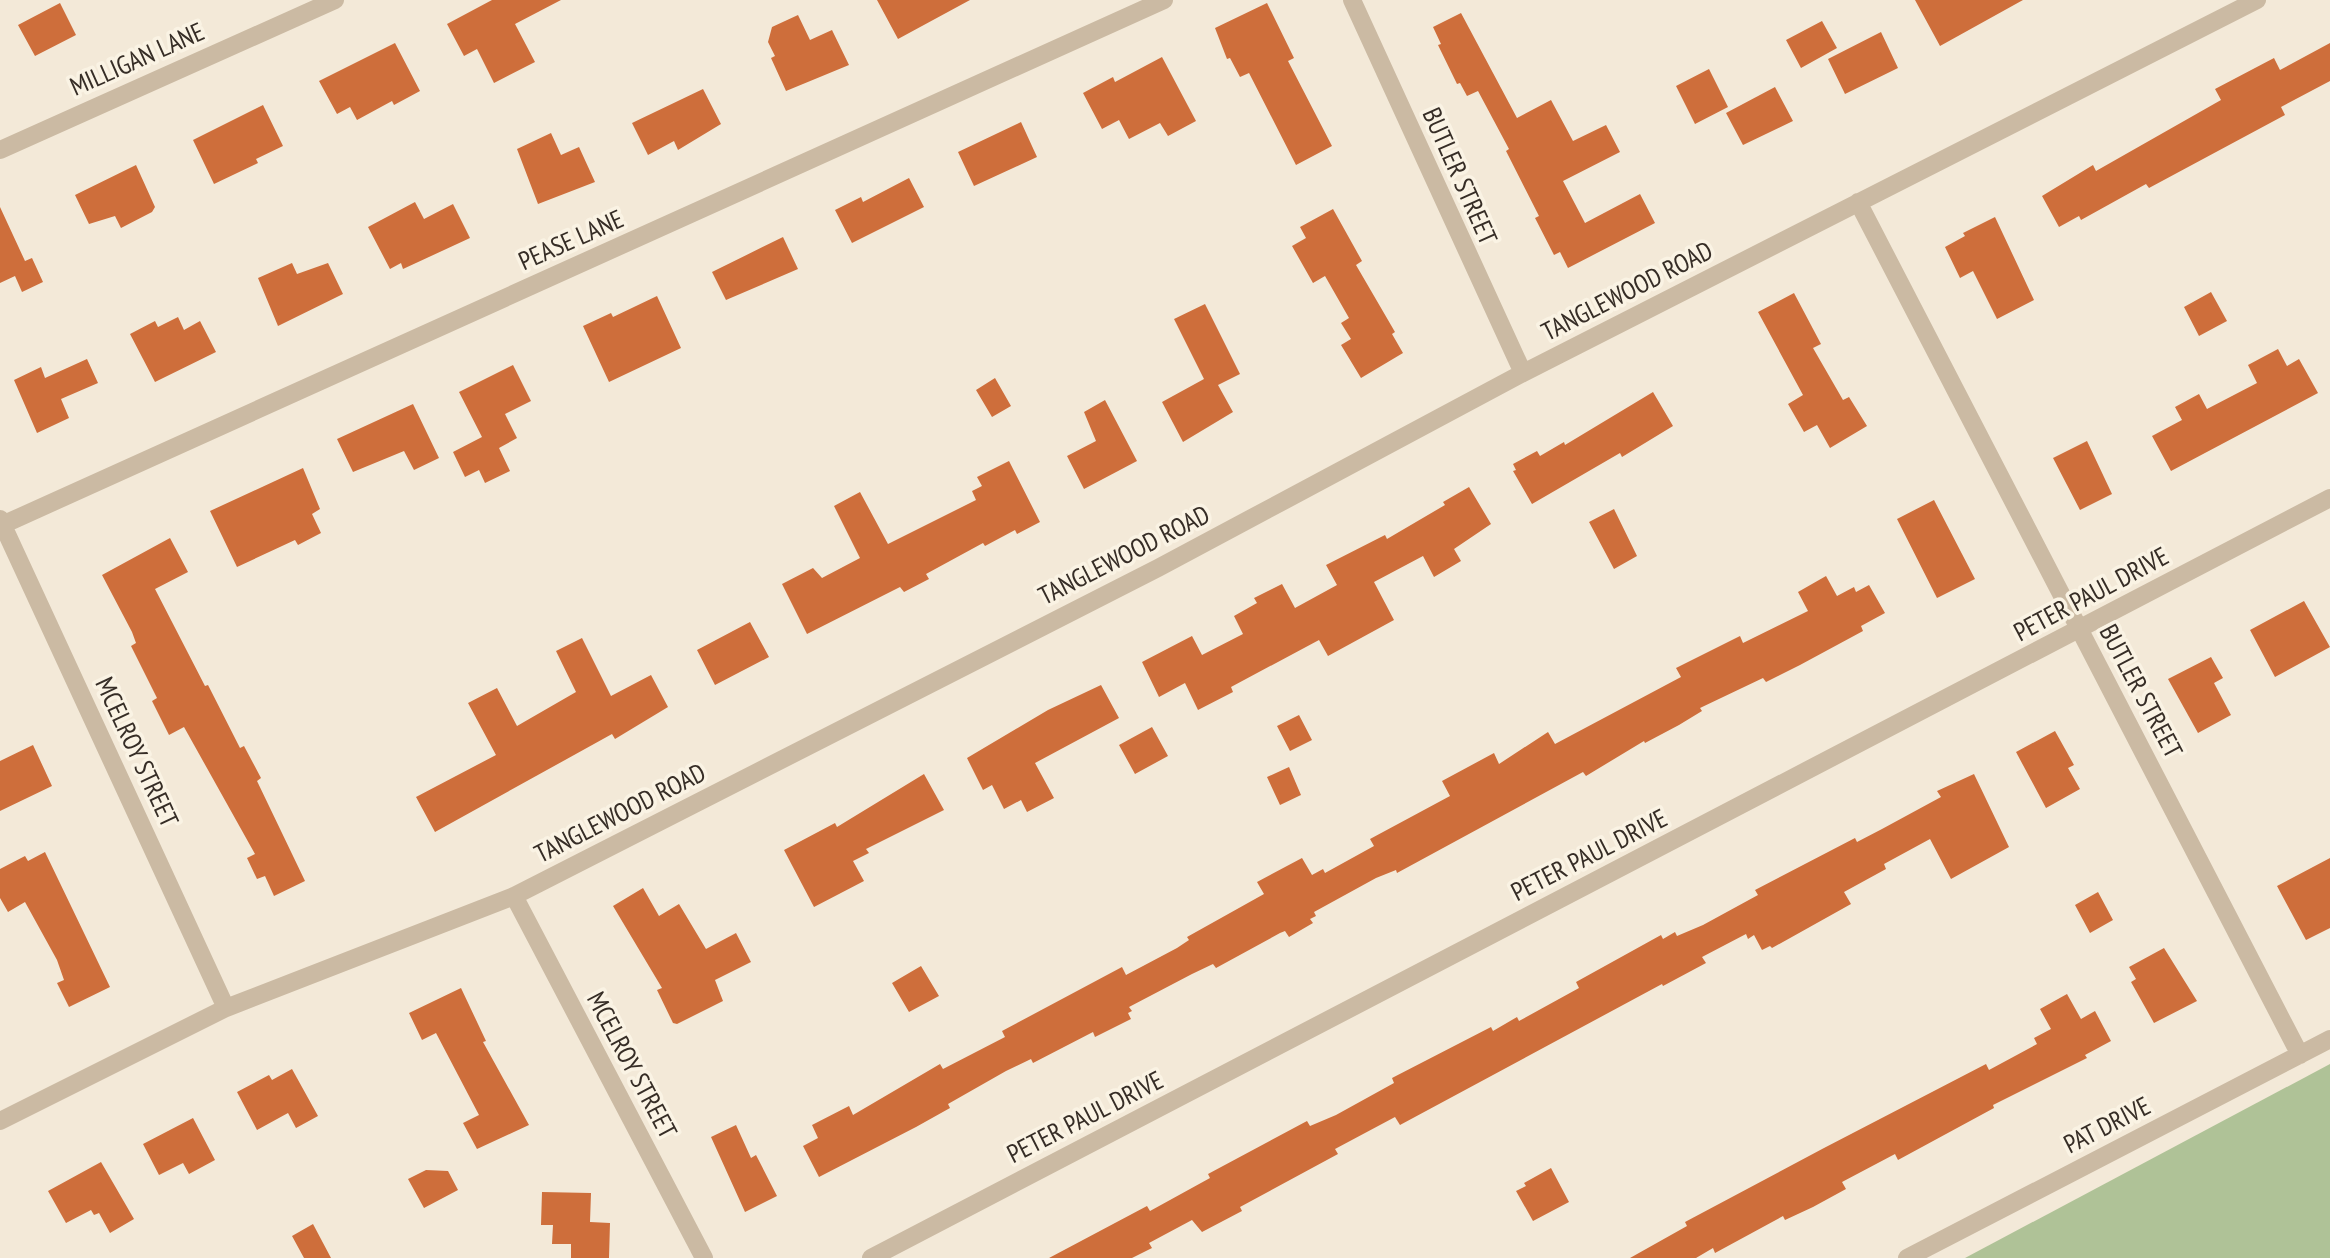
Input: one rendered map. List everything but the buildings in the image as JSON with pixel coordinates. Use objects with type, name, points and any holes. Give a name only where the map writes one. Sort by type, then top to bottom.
[{"type":"street","name":"MILLIGAN LANE","points":[[0,150],[335,0]]},
{"type":"street","name":"PEASE LANE","points":[[1,523],[1164,0]]},
{"type":"street","name":"BUTLER STREET","points":[[1352,0],[1523,373]]},
{"type":"street","name":"TANGLEWOOD ROAD","points":[[0,1121],[226,1008],[514,896],[1158,568],[1523,373],[2257,0]]},
{"type":"street","name":"BUTLER STREET","points":[[1858,202],[2300,1055]]},
{"type":"street","name":"PETER PAUL DRIVE","points":[[871,1258],[2330,498]]},
{"type":"street","name":"MCELROY STREET","points":[[1,523],[226,1008]]},
{"type":"street","name":"MCELROY STREET","points":[[514,896],[704,1258]]},
{"type":"street","name":"PAT DRIVE","points":[[1908,1258],[2330,1040]]},
{"type":"green space","points":[[2330,1064],[2330,1258],[1965,1258]]}]
